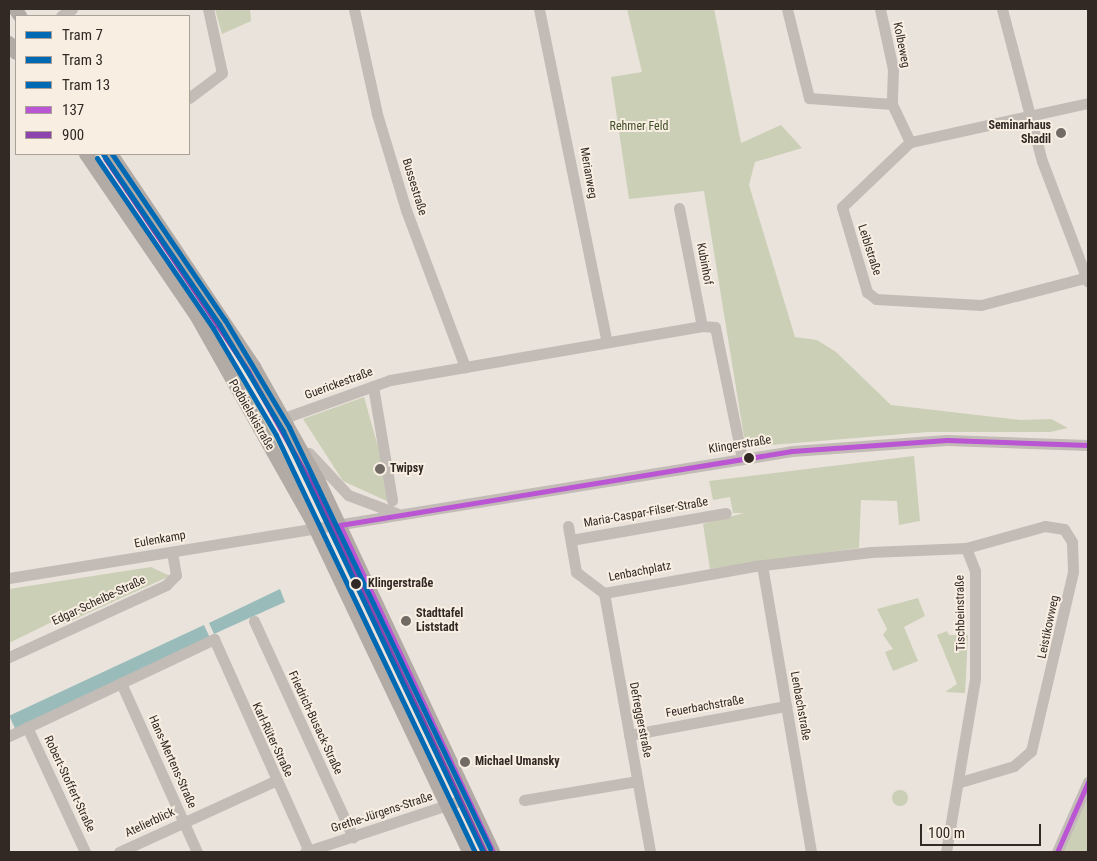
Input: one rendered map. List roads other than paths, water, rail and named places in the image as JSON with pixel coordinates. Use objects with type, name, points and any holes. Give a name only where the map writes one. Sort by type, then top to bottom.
[{"type":"main road","name":"Podbielskistraße","points":[[87,155],[196,315],[315,528],[469,852]]},
{"type":"main road","points":[[112,155],[197,278],[284,418],[340,524],[493,852]]},
{"type":"street","points":[[190,97],[222,73],[208,9]]},
{"type":"street","name":"Bussestraße","points":[[354,9],[377,114],[406,210],[465,367]]},
{"type":"street","name":"Merianweg","points":[[539,9],[607,342]]},
{"type":"street","points":[[788,9],[809,98],[892,104]]},
{"type":"street","name":"Kolbeweg","points":[[880,9],[893,69],[892,104],[910,142]]},
{"type":"street","points":[[1002,9],[1029,118],[1088,279]]},
{"type":"street","points":[[910,142],[1029,118],[1088,103]]},
{"type":"street","name":"Leiblstraße","points":[[910,142],[842,207],[871,297],[981,306],[1088,279]]},
{"type":"street","name":"Kubinhof","points":[[679,208],[702,326]]},
{"type":"street","points":[[702,326],[715,327],[742,458]]},
{"type":"street","name":"Guerickestraße","points":[[284,418],[373,386],[465,367],[702,326]]},
{"type":"street","points":[[373,386],[392,500]]},
{"type":"street","name":"Klingerstraße","points":[[284,418],[336,486],[360,502],[400,515]]},
{"type":"street","name":"Klingerstraße","points":[[315,528],[742,458],[927,441],[1088,444]]},
{"type":"street","name":"Maria-Caspar-Filser-Straße","points":[[571,540],[726,513]]},
{"type":"street","name":"Lenbachplatz","points":[[568,526],[576,572],[604,593],[762,565]]},
{"type":"street","name":"Leistikowweg","points":[[960,782],[1014,766],[1031,751],[1062,634],[1074,560],[1069,535],[1057,526],[966,548]]},
{"type":"street","name":"Eulenkamp","points":[[9,578],[315,528]]},
{"type":"street","points":[[762,565],[871,552],[966,548]]},
{"type":"street","name":"Tischbeinstraße","points":[[946,852],[960,782],[976,654],[974,572],[966,548]]},
{"type":"street","name":"Edgar-Scheibe-Straße","points":[[9,657],[166,585],[176,575],[172,552]]},
{"type":"street","name":"Lenbachstraße","points":[[762,565],[811,852]]},
{"type":"street","name":"Defreggerstraße","points":[[604,593],[650,852]]},
{"type":"street","name":"Friedrich-Busack-Straße","points":[[254,621],[347,838]]},
{"type":"street","name":"Karl-Rüter-Straße","points":[[121,683],[214,639],[307,852]]},
{"type":"street","points":[[9,736],[121,683]]},
{"type":"street","name":"Hans-Mertens-Straße","points":[[121,683],[197,852]]},
{"type":"street","name":"Feuerbachstraße","points":[[629,734],[786,706]]},
{"type":"street","name":"Robert-Stoffert-Straße","points":[[27,728],[85,852]]},
{"type":"street","name":"Atelierblick","points":[[119,852],[275,781]]},
{"type":"street","points":[[524,800],[637,781]]},
{"type":"street","points":[[1057,852],[1088,782]]},
{"type":"street","name":"Grethe-Jürgens-Straße","points":[[307,852],[468,798]]},
{"type":"street","points":[[341,852],[347,838]]},
{"type":"water","points":[[280,589],[285,602],[214,634],[209,623]]},
{"type":"water","points":[[204,625],[210,638],[15,729],[9,716]]},
{"type":"tram line","name":"7","points":[[104,155],[219,324],[283,431],[483,852]]},
{"type":"tram line","name":"13","points":[[113,155],[225,320],[289,427],[490,849]]},
{"type":"tram line","name":"3","points":[[97,158],[213,328],[276,435],[475,852]]},
{"type":"place","name":"Seminarhaus Shadil","points":[[1061,133]]},
{"type":"place","name":"Twipsy","points":[[380,469]]},
{"type":"place","name":"Klingerstraße","points":[[356,584]]},
{"type":"place","name":"Stadttafel Liststadt","points":[[406,621]]},
{"type":"place","name":"Michael Umansky","points":[[465,762]]},
{"type":"park label","name":"Rehmer Feld","points":[[639,127]]}]
